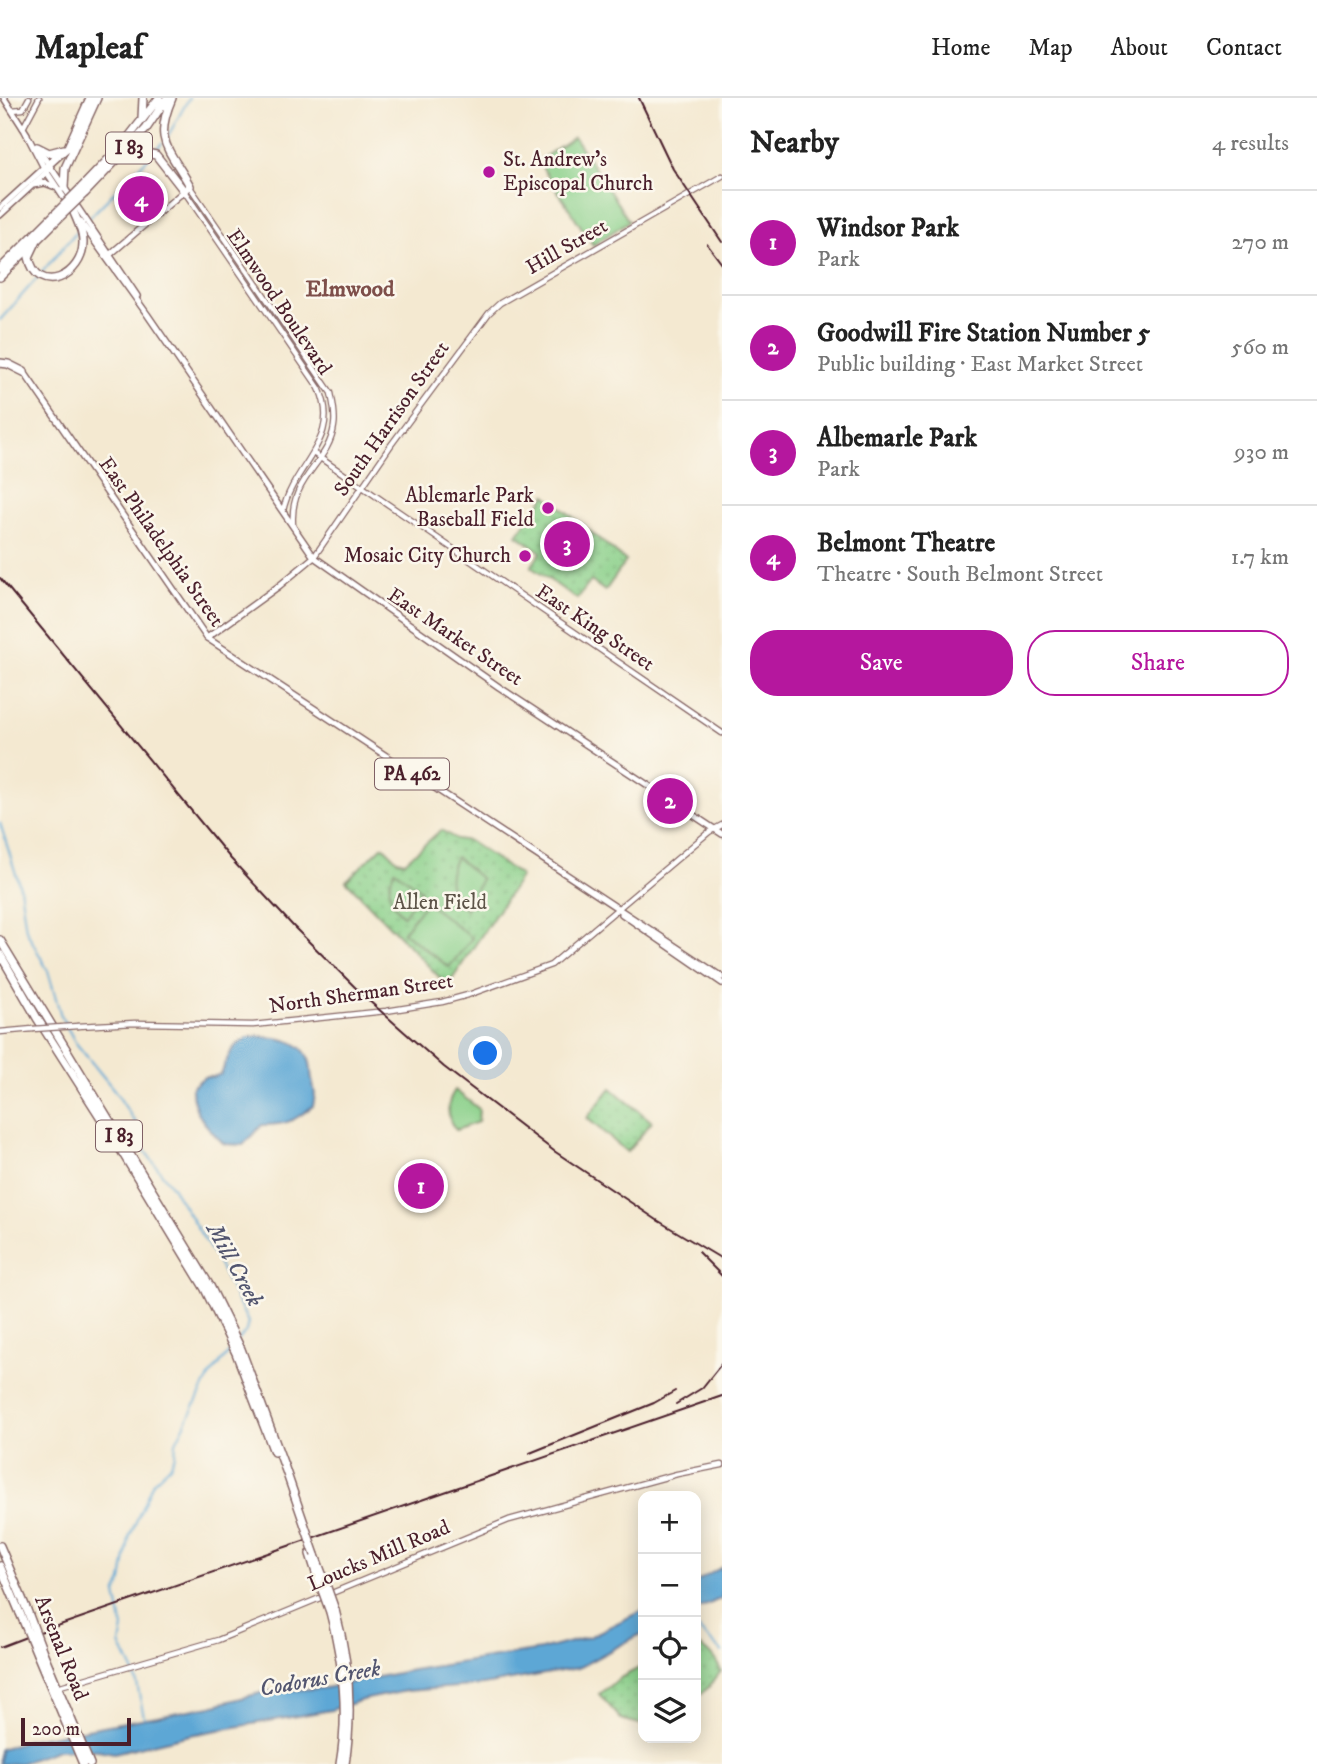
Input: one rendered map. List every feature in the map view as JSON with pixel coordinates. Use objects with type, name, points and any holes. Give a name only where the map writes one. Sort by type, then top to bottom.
[{"type":"highway","points":[[47,168],[68,147],[90,98]]},
{"type":"highway","points":[[62,190],[65,168],[97,98]]},
{"type":"highway","points":[[141,123],[143,98]]},
{"type":"highway","name":"I 83","points":[[0,269],[83,190],[159,98]]},
{"type":"highway","points":[[170,98],[162,129],[165,146],[187,188]]},
{"type":"highway","name":"I 83","points":[[83,190],[106,172],[146,129],[170,98]]},
{"type":"highway","points":[[37,147],[49,153],[68,147]]},
{"type":"highway","points":[[106,172],[127,154],[141,151],[160,158],[187,188]]},
{"type":"highway","points":[[37,240],[29,257],[34,272],[47,279],[66,275],[78,263],[83,248],[85,227],[77,214]]},
{"type":"highway","name":"I 83","points":[[0,277],[57,216]]},
{"type":"highway","points":[[0,363],[24,372]]},
{"type":"highway","name":"I 83","points":[[0,940],[210,1286],[232,1339]]},
{"type":"highway","name":"I 83","points":[[0,954],[205,1289],[238,1351],[283,1469],[332,1611],[350,1706],[345,1764]]},
{"type":"highway","name":"Arsenal Road","points":[[0,1546],[83,1764]]},
{"type":"highway","name":"Arsenal Road","points":[[0,1566],[23,1612]]},
{"type":"highway","name":"Arsenal Road","points":[[60,1702],[90,1764]]},
{"type":"highway","name":"I 83","points":[[340,1764],[345,1746]]},
{"type":"main road","points":[[4,98],[77,214]]},
{"type":"main road","points":[[24,130],[37,147],[47,168]]},
{"type":"main road","points":[[0,215],[47,168]]},
{"type":"main road","points":[[0,208],[47,168]]},
{"type":"main road","points":[[30,186],[45,183],[62,190]]},
{"type":"main road","points":[[108,256],[187,188]]},
{"type":"main road","name":"East Market Street","points":[[85,227],[108,256],[314,557],[499,687],[722,834]]},
{"type":"main road","name":"East Philadelphia Street","points":[[24,372],[207,638],[722,977]]},
{"type":"main road","points":[[207,638],[314,557]]},
{"type":"main road","points":[[308,562],[314,562],[338,576]]},
{"type":"main road","name":"East Philadelphia Street","points":[[617,910],[722,983]]},
{"type":"street","points":[[12,110],[23,109],[29,98]]},
{"type":"street","points":[[24,130],[39,98]]},
{"type":"street","name":"Hill Street","points":[[500,303],[722,176]]},
{"type":"street","name":"Elmwood Boulevard","points":[[187,188],[319,388],[327,411],[323,438],[290,489],[283,511]]},
{"type":"street","name":"Elmwood Boulevard","points":[[187,188],[331,393],[334,427],[319,458],[296,492],[292,512],[293,526]]},
{"type":"street","name":"South Harrison Street","points":[[314,557],[477,326],[500,303]]},
{"type":"street","name":"East King Street","points":[[313,453],[722,733]]},
{"type":"street","name":"North Sherman Street","points":[[0,1032],[135,1023],[253,1025],[442,1002],[548,967],[722,825]]},
{"type":"street","name":"Loucks Mill Road","points":[[55,1687],[218,1640],[509,1520],[677,1474],[722,1465]]},
{"type":"green space","points":[[574,137],[629,221],[593,245],[538,161]]},
{"type":"green space","points":[[546,495],[626,561],[605,591],[591,581],[577,599],[531,567],[541,552],[517,535]]},
{"type":"green space","name":"Allen Field","points":[[441,830],[456,839],[469,841],[521,876],[447,985],[346,881],[383,846],[397,860],[405,862]]},
{"type":"green space","points":[[456,857],[481,879],[466,909],[450,885],[450,872]]},
{"type":"green space","points":[[395,870],[421,890],[404,916],[390,895],[390,883]]},
{"type":"green space","points":[[426,902],[472,938],[449,967],[403,932]]},
{"type":"green space","points":[[611,1088],[652,1122],[627,1152],[587,1118]]},
{"type":"green space","points":[[455,1090],[479,1109],[478,1122],[456,1130],[450,1121],[448,1110]]},
{"type":"green space","points":[[701,1648],[711,1655],[721,1671],[701,1693]]},
{"type":"green space","points":[[638,1669],[638,1724],[621,1719],[599,1694]]},
{"type":"water","points":[[254,1036],[287,1040],[301,1048],[310,1063],[315,1093],[313,1106],[290,1121],[262,1125],[243,1145],[224,1144],[197,1112],[192,1087],[204,1077],[221,1074],[236,1046]]},
{"type":"water","points":[[722,1567],[722,1598],[701,1608],[701,1579]]},
{"type":"water","points":[[638,1612],[638,1636],[578,1668],[483,1685],[406,1691],[331,1710],[190,1735],[114,1753],[98,1750],[58,1750],[18,1764],[0,1764],[0,1749],[28,1740],[211,1706],[264,1692],[325,1688],[412,1670],[541,1650],[589,1637]]},
{"type":"waterway","name":"Mill Creek","points":[[168,136],[189,98]]},
{"type":"waterway","name":"Mill Creek","points":[[154,152],[162,143]]},
{"type":"waterway","name":"Mill Creek","points":[[88,219],[150,156]]},
{"type":"waterway","name":"Mill Creek","points":[[42,272],[77,231]]},
{"type":"waterway","name":"Mill Creek","points":[[0,320],[39,276]]},
{"type":"waterway","name":"Mill Creek","points":[[0,823],[20,887],[26,930],[48,971],[61,1016],[75,1042],[115,1091],[135,1122],[145,1151],[172,1187],[214,1255],[248,1322],[246,1331],[239,1340]]},
{"type":"waterway","name":"Mill Creek","points":[[144,1717],[135,1675],[120,1644],[123,1628],[116,1594],[122,1581],[129,1538],[153,1482],[170,1466],[175,1455],[176,1442],[209,1377],[231,1350]]},
{"type":"waterway","points":[[701,1632],[722,1652]]},
{"type":"railway","points":[[639,98],[673,169],[722,242]]},
{"type":"railway","points":[[707,244],[722,264]]},
{"type":"railway","points":[[0,578],[231,859],[294,927],[367,999],[444,1067],[554,1151],[657,1220],[722,1259]]},
{"type":"railway","points":[[698,1252],[722,1276]]},
{"type":"railway","points":[[676,1404],[702,1388],[722,1363]]},
{"type":"railway","points":[[530,1453],[654,1403],[675,1391]]},
{"type":"railway","points":[[0,1647],[722,1396]]},
{"type":"place","name":"St. Andrew's Episcopal Church","points":[[489,172]]},
{"type":"place","name":"Belmont Theatre","points":[[141,199]]},
{"type":"place","name":"Ablemarle Park Baseball Field","points":[[548,508]]},
{"type":"place","name":"Albemarle Park","points":[[567,544]]},
{"type":"place","name":"Mosaic City Church","points":[[525,556]]},
{"type":"place","name":"Goodwill Fire Station Number 5","points":[[670,801]]},
{"type":"place","name":"Windsor Park","points":[[421,1186]]},
{"type":"district","name":"Elmwood","points":[[350,289]]},
{"type":"water label","name":"Codorus Creek","points":[[320,1679]]}]
